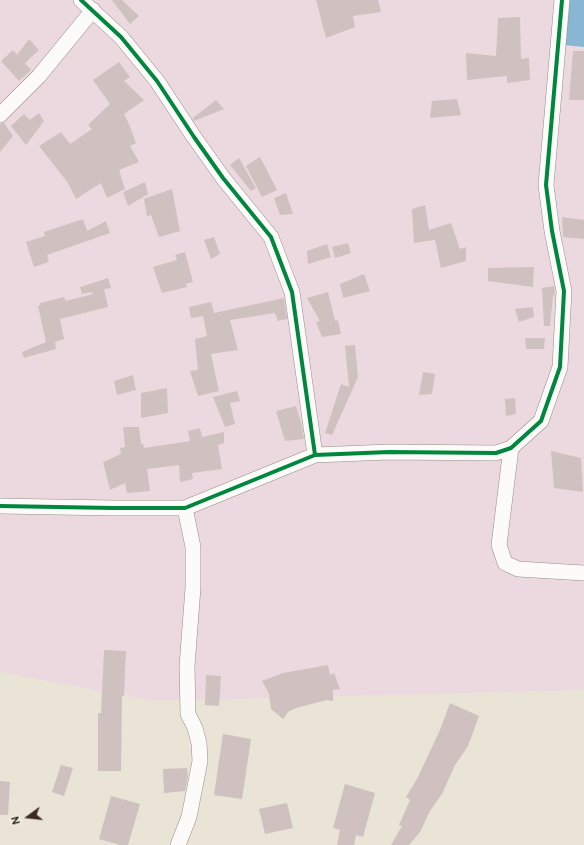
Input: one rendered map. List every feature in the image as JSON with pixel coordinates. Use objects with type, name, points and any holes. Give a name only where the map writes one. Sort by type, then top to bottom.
[{"type":"street","points":[[81,0],[121,37],[157,81],[223,178],[271,238],[292,292],[315,455]]},
{"type":"street","points":[[0,506],[185,508],[315,455],[389,452],[496,453],[511,448],[541,421],[560,367],[564,290],[552,231],[546,185],[562,0]]},
{"type":"street","points":[[0,115],[39,76],[93,10]]},
{"type":"street","points":[[511,448],[499,545],[505,563],[518,569],[584,573]]},
{"type":"street","points":[[178,845],[189,817],[200,761],[198,739],[195,728],[188,714],[187,666],[193,588],[193,547],[185,508]]},
{"type":"shaded area","points":[[0,0],[584,0],[584,690],[155,701],[0,672]]},
{"type":"water","points":[[568,0],[584,0],[584,47],[564,45]]},
{"type":"building","points":[[112,0],[122,0],[139,16],[130,24]]},
{"type":"building","points":[[316,0],[378,0],[381,12],[353,16],[355,27],[326,38]]},
{"type":"building","points":[[520,17],[521,59],[529,58],[530,80],[507,83],[507,76],[467,80],[466,53],[496,56],[498,18]]},
{"type":"building","points":[[29,39],[39,50],[25,63],[31,70],[19,81],[1,61],[13,50],[17,55]]},
{"type":"building","points":[[573,51],[584,51],[584,100],[569,100]]},
{"type":"building","points":[[119,62],[130,77],[124,81],[144,100],[124,114],[136,143],[130,146],[139,162],[119,170],[125,189],[107,198],[101,183],[76,199],[68,183],[39,146],[61,132],[70,144],[92,129],[88,125],[110,104],[93,80]]},
{"type":"building","points":[[457,99],[461,115],[430,118],[432,101]]},
{"type":"building","points":[[216,100],[224,109],[194,121],[193,118]]},
{"type":"building","points":[[39,113],[44,121],[26,145],[11,126],[24,114],[30,120]]},
{"type":"building","points":[[4,123],[13,136],[0,152],[0,124]]},
{"type":"building","points":[[260,157],[277,190],[262,197],[246,166]]},
{"type":"building","points":[[239,158],[256,188],[251,191],[230,165]]},
{"type":"building","points":[[145,182],[148,194],[128,206],[123,192]]},
{"type":"building","points":[[172,189],[180,231],[159,237],[151,215],[147,216],[144,199]]},
{"type":"building","points":[[286,193],[293,214],[280,215],[274,198]]},
{"type":"building","points":[[425,205],[429,230],[451,223],[460,249],[466,247],[466,261],[441,268],[435,240],[414,243],[412,209]]},
{"type":"building","points":[[562,217],[584,220],[584,239],[563,237]]},
{"type":"building","points":[[83,219],[87,231],[106,221],[110,233],[47,255],[49,262],[34,267],[26,242],[45,236],[44,232]]},
{"type":"building","points":[[214,237],[220,254],[211,259],[204,240]]},
{"type":"building","points":[[348,243],[351,253],[335,258],[332,247]]},
{"type":"building","points":[[327,244],[331,257],[308,264],[307,251]]},
{"type":"building","points":[[185,252],[193,282],[186,284],[187,287],[162,293],[153,267],[177,260],[175,255]]},
{"type":"building","points":[[534,267],[533,287],[488,281],[488,268]]},
{"type":"building","points":[[364,274],[370,291],[343,298],[340,284]]},
{"type":"building","points":[[108,278],[111,288],[104,289],[108,307],[60,319],[64,339],[55,342],[56,349],[24,358],[22,352],[46,342],[38,306],[41,305],[40,303],[64,297],[66,301],[93,294],[92,292],[82,294],[80,287]]},
{"type":"building","points":[[554,286],[555,295],[553,296],[550,326],[544,326],[542,288]]},
{"type":"building","points":[[328,292],[335,321],[338,320],[341,334],[322,337],[316,322],[320,321],[307,298]]},
{"type":"building","points":[[284,298],[287,319],[278,321],[275,313],[230,320],[238,350],[211,354],[219,391],[198,396],[190,371],[198,370],[195,339],[207,336],[203,316],[191,318],[189,307],[211,302],[214,313]]},
{"type":"building","points":[[533,307],[534,317],[519,322],[515,309]]},
{"type":"building","points":[[525,338],[545,338],[544,349],[526,349]]},
{"type":"building","points":[[355,345],[358,377],[332,435],[325,433],[341,384],[349,387],[345,346]]},
{"type":"building","points":[[423,372],[435,374],[432,394],[419,395]]},
{"type":"building","points":[[133,375],[136,390],[117,395],[114,381]]},
{"type":"building","points":[[167,388],[168,413],[141,418],[141,393]]},
{"type":"building","points":[[237,391],[240,401],[230,403],[235,424],[225,427],[213,397]]},
{"type":"building","points":[[515,398],[516,414],[506,416],[505,399]]},
{"type":"building","points":[[296,406],[304,439],[285,441],[276,411]]},
{"type":"building","points":[[123,427],[139,427],[141,444],[143,444],[144,448],[190,441],[188,431],[200,428],[202,437],[224,432],[224,443],[218,445],[222,469],[192,473],[193,479],[180,482],[179,465],[147,469],[150,491],[127,493],[125,483],[110,490],[103,462],[121,454],[120,448],[125,447]]},
{"type":"building","points":[[551,451],[581,458],[583,492],[554,488]]},
{"type":"building","points":[[104,650],[126,651],[124,696],[122,696],[121,771],[98,771],[98,713],[101,713]]},
{"type":"building","points":[[328,665],[330,675],[334,673],[340,689],[333,690],[333,701],[327,700],[296,708],[288,712],[283,719],[271,709],[269,694],[262,681],[283,673]]},
{"type":"building","points":[[206,675],[221,676],[219,706],[205,705]]},
{"type":"building","points":[[450,703],[479,716],[468,746],[455,765],[442,794],[430,811],[420,832],[409,845],[391,845],[402,826],[399,825],[410,800],[406,797],[417,779],[440,730]]},
{"type":"building","points":[[223,734],[251,739],[242,799],[214,795]]},
{"type":"building","points":[[61,765],[73,768],[64,796],[52,792]]},
{"type":"building","points":[[187,768],[188,776],[185,791],[164,793],[163,769]]},
{"type":"building","points":[[0,781],[10,782],[8,815],[0,815]]},
{"type":"building","points":[[345,784],[375,793],[363,837],[356,835],[354,845],[337,845],[340,830],[333,828]]},
{"type":"building","points":[[111,796],[140,804],[128,845],[120,845],[99,839]]},
{"type":"building","points":[[287,803],[293,828],[265,834],[259,809]]},
{"type":"cycle path","points":[[81,0],[121,37],[157,81],[223,178],[271,237],[292,292],[315,455]]},
{"type":"cycle path","points":[[0,506],[185,508],[315,455],[389,452],[496,453],[511,448],[541,421],[560,367],[564,291],[552,231],[546,185],[562,0]]}]
